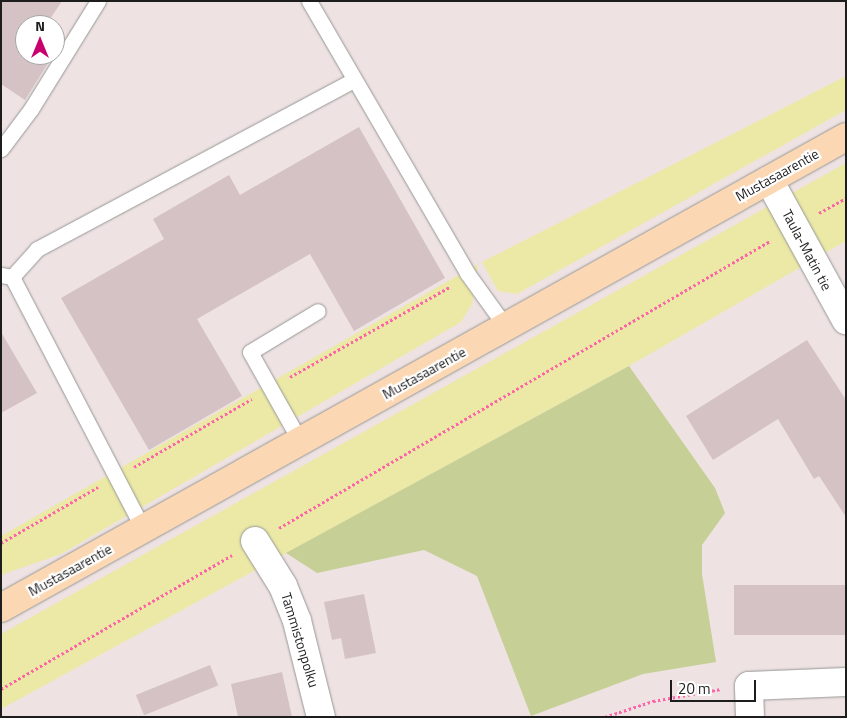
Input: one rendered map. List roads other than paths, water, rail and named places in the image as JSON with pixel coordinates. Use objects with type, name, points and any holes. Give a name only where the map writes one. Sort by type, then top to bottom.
[{"type":"main road","name":"Mustasaarentie","points":[[1,608],[846,137]]},
{"type":"street","name":"Taula-Matin tie","points":[[769,180],[846,320]]},
{"type":"street","name":"Tammistonpolku","points":[[255,541],[283,586],[297,621],[321,717]]},
{"type":"street","points":[[750,717],[749,686],[846,682]]},
{"type":"lane","points":[[1,149],[31,109],[98,1]]},
{"type":"lane","points":[[309,1],[352,81],[470,277],[506,327]]},
{"type":"lane","points":[[143,530],[6,276],[37,249],[352,81]]},
{"type":"lane","points":[[300,442],[250,352],[318,312]]}]
